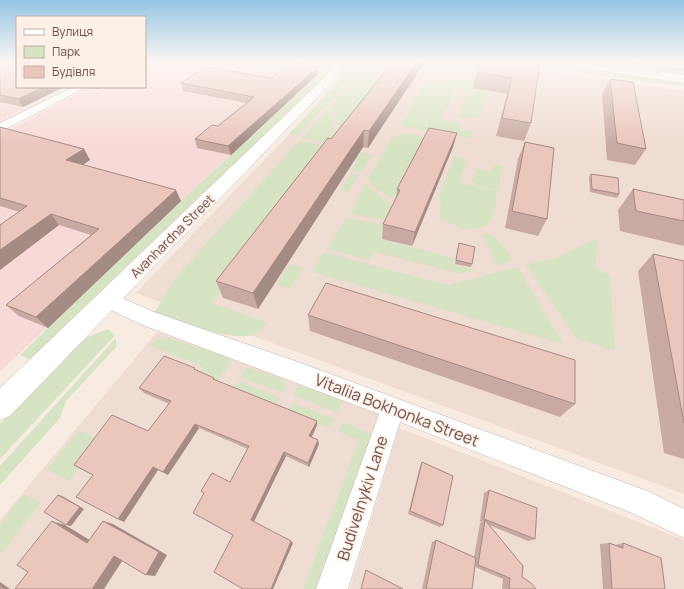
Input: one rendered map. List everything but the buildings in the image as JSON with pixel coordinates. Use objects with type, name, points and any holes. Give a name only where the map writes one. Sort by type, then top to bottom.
[{"type":"street","points":[[0,128],[76,89]]},
{"type":"street","name":"Avanhardna Street","points":[[0,407],[319,89]]},
{"type":"street","name":"Vitaliia Bokhonka Street","points":[[108,300],[147,318],[393,408],[640,502],[684,524]]},
{"type":"street","name":"Budivelnykiv Lane","points":[[332,589],[393,408]]},
{"type":"shaded area","points":[[0,89],[62,89],[0,120]]},
{"type":"shaded area","points":[[85,89],[301,89],[159,221],[0,372],[0,135]]},
{"type":"shaded area","points":[[332,89],[673,89],[684,91],[684,494],[136,293]]},
{"type":"shaded area","points":[[157,332],[384,414],[324,589],[0,589],[0,520]]},
{"type":"shaded area","points":[[399,428],[684,540],[684,589],[350,589]]},
{"type":"green space","points":[[302,89],[313,89],[36,358],[30,359],[20,355],[159,221]]},
{"type":"green space","points":[[331,89],[341,89],[297,136],[289,134]]},
{"type":"green space","points":[[346,89],[378,89],[341,136],[332,105]]},
{"type":"green space","points":[[421,89],[454,89],[441,119],[460,123],[460,129],[472,131],[473,135],[470,138],[408,128],[401,124]]},
{"type":"green space","points":[[458,89],[474,89],[488,92],[478,118],[458,117],[467,96]]},
{"type":"green space","points":[[329,108],[338,145],[302,138]]},
{"type":"green space","points":[[406,133],[425,137],[394,199],[376,189],[367,179],[394,136]]},
{"type":"green space","points":[[299,141],[373,155],[362,172],[352,170],[357,160],[326,154],[212,303],[267,322],[263,327],[256,333],[248,336],[227,335],[201,329],[154,313],[178,275]]},
{"type":"green space","points":[[454,156],[467,159],[460,183],[498,191],[492,218],[487,224],[480,227],[466,229],[452,224],[440,216],[441,205],[438,198]]},
{"type":"green space","points":[[493,164],[502,166],[498,190],[477,186],[472,180],[476,169],[491,172]]},
{"type":"green space","points":[[351,173],[359,175],[349,192],[340,190]]},
{"type":"green space","points":[[365,183],[371,190],[395,207],[388,221],[350,214]]},
{"type":"green space","points":[[346,218],[386,225],[380,239],[454,258],[453,264],[478,271],[458,273],[374,252],[369,260],[327,249]]},
{"type":"green space","points":[[482,234],[494,236],[514,260],[497,266]]},
{"type":"green space","points":[[598,238],[595,267],[610,277],[615,351],[576,338],[525,264],[556,258]]},
{"type":"green space","points":[[323,252],[447,285],[518,267],[563,344],[312,272]]},
{"type":"green space","points":[[290,264],[303,268],[290,289],[276,284]]},
{"type":"green space","points":[[105,330],[109,330],[115,335],[0,459],[0,424],[81,342],[88,337]]},
{"type":"green space","points":[[166,337],[228,357],[232,361],[218,381],[200,375],[204,367],[148,345],[156,340]]},
{"type":"green space","points":[[116,338],[116,347],[66,401],[60,418],[0,485],[0,466]]},
{"type":"green space","points":[[247,367],[284,380],[286,388],[283,393],[240,377]]},
{"type":"green space","points":[[238,381],[280,398],[275,406],[232,389]]},
{"type":"green space","points":[[298,385],[343,401],[337,413],[293,395]]},
{"type":"green space","points":[[292,403],[334,419],[330,428],[288,411]]},
{"type":"green space","points":[[343,422],[372,434],[325,589],[303,589],[359,440],[339,432]]},
{"type":"green space","points":[[79,430],[100,440],[69,481],[46,470]]},
{"type":"green space","points":[[24,494],[41,503],[0,555],[0,524]]}]
